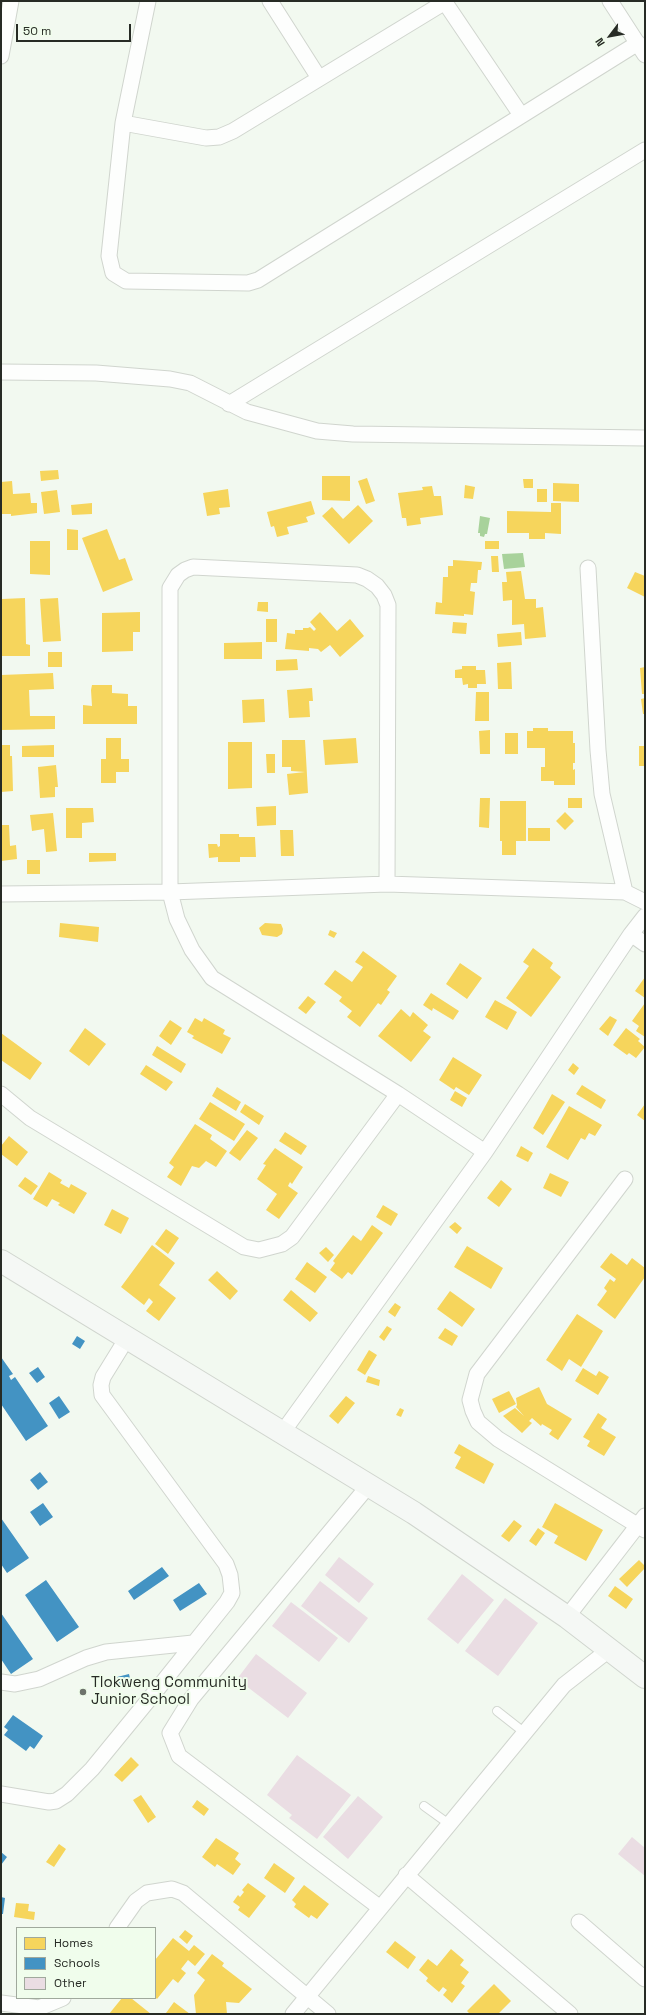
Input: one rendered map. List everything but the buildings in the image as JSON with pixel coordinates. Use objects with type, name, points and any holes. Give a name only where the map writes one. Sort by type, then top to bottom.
[{"type":"street","points":[[1,56],[11,1]]},
{"type":"street","points":[[148,1],[123,123],[109,256],[113,273],[126,281],[248,283],[258,280],[521,115],[641,49],[610,1]]},
{"type":"street","points":[[270,1],[319,78]]},
{"type":"street","points":[[123,123],[206,138],[219,137],[233,131],[445,1],[521,115]]},
{"type":"street","points":[[229,404],[645,150]]},
{"type":"street","points":[[1,372],[96,374],[170,379],[190,383],[229,404],[271,420],[317,431],[352,434],[645,438]]},
{"type":"street","points":[[387,884],[388,605],[384,595],[377,586],[367,579],[357,575],[193,567],[178,575],[170,588],[170,892],[177,919],[200,965],[212,978],[398,1094],[485,1152]]},
{"type":"street","points":[[588,568],[598,750],[602,794],[625,892]]},
{"type":"street","points":[[1,894],[170,892],[387,884],[625,892],[645,902]]},
{"type":"street","points":[[282,1433],[485,1152],[631,934],[645,916]]},
{"type":"street","points":[[631,934],[645,944]]},
{"type":"street","points":[[1,1094],[30,1118],[50,1131],[244,1248],[259,1250],[282,1244],[292,1237],[398,1094]]},
{"type":"street","points":[[567,1617],[643,1524],[498,1439],[478,1422],[473,1412],[470,1400],[477,1374],[625,1179]]},
{"type":"street","points":[[1,1261],[414,1513],[567,1617],[645,1677]]},
{"type":"street","points":[[1,1794],[49,1802],[56,1801],[67,1794],[111,1745],[193,1642],[227,1602],[232,1593],[230,1575],[226,1564],[102,1395],[101,1385],[103,1377],[127,1338]]},
{"type":"street","points":[[369,1485],[191,1699],[170,1733],[179,1756],[379,1907]]},
{"type":"street","points":[[1,1682],[15,1684],[39,1679],[86,1658],[106,1652],[193,1642]]},
{"type":"street","points":[[293,2014],[379,1907],[568,1682],[610,1650]]},
{"type":"street","points":[[406,1875],[570,2014]]},
{"type":"street","points":[[118,1927],[136,1901],[147,1893],[172,1889],[183,1893],[328,2014]]},
{"type":"street","points":[[579,1922],[644,1977]]},
{"type":"street","points":[[1,2003],[39,2008],[61,1999]]},
{"type":"lane","points":[[497,1711],[525,1733]]},
{"type":"lane","points":[[424,1806],[449,1824]]},
{"type":"shaded area","points":[[480,516],[490,518],[487,534],[485,534],[484,537],[480,536],[480,533],[478,533]]},
{"type":"shaded area","points":[[523,553],[525,567],[504,569],[502,554]]},
{"type":"place","name":"Tlokweng Community Junior School","points":[[83,1692]]}]
